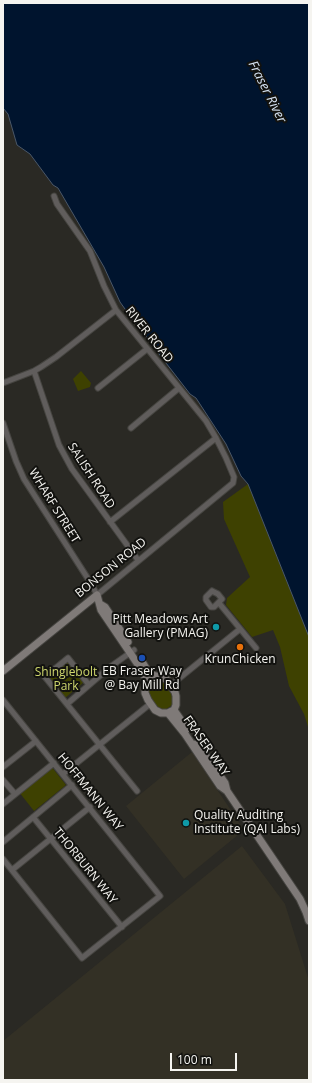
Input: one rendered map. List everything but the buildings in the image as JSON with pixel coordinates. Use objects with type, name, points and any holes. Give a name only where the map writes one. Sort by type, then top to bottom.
[{"type":"street","name":"RIVER ROAD","points":[[54,196],[57,204],[90,251],[104,286],[116,310],[198,411],[216,438],[234,477],[233,483]]},
{"type":"street","points":[[3,383],[34,371],[56,357],[116,310]]},
{"type":"street","points":[[98,388],[148,349]]},
{"type":"street","name":"SALISH ROAD","points":[[34,371],[59,445],[77,478],[138,560]]},
{"type":"street","points":[[131,428],[179,388]]},
{"type":"street","name":"WHARF STREET","points":[[3,423],[24,479],[92,584],[97,595]]},
{"type":"street","points":[[110,522],[216,438]]},
{"type":"street","name":"BONSON ROAD","points":[[3,671],[233,483]]},
{"type":"street","points":[[97,595],[100,604],[105,607],[132,652],[147,681]]},
{"type":"street","points":[[219,603],[256,648]]},
{"type":"street","points":[[171,685],[240,629]]},
{"type":"street","points":[[132,652],[150,673],[164,678],[171,685],[177,700],[171,712],[158,712],[150,704],[145,693],[147,681],[155,676]]},
{"type":"street","points":[[67,704],[110,667],[132,652]]},
{"type":"street","points":[[89,685],[68,658],[45,677],[137,791]]},
{"type":"street","name":"HOFFMANN WAY","points":[[3,700],[160,896],[122,927]]},
{"type":"street","points":[[63,774],[150,704]]},
{"type":"street","name":"FRASER WAY","points":[[171,712],[225,783],[227,791],[300,899],[309,921]]},
{"type":"street","points":[[3,767],[36,741]]},
{"type":"street","points":[[3,804],[54,762]]},
{"type":"street","points":[[3,780],[15,794]]},
{"type":"street","points":[[3,842],[72,785]]},
{"type":"street","points":[[12,870],[90,807]]},
{"type":"street","name":"THORBURN WAY","points":[[33,817],[122,927]]},
{"type":"street","points":[[3,859],[82,958],[122,927]]},
{"type":"shaded area","points":[[192,752],[244,830],[184,879],[126,806]]},
{"type":"shaded area","points":[[242,846],[285,904],[309,981],[309,1080],[3,1079],[3,1041]]},
{"type":"green space","points":[[81,371],[91,383],[90,387],[78,391],[73,379]]},
{"type":"green space","points":[[248,484],[309,637],[309,730],[304,714],[289,686],[280,647],[273,630],[252,637],[226,605],[227,598],[250,577],[224,519],[223,502]]},
{"type":"green space","name":"Shinglebolt Park","points":[[67,661],[84,682],[65,698],[48,677]]},
{"type":"green space","points":[[156,679],[163,680],[173,694],[174,702],[165,710],[157,709],[148,695],[149,685]]},
{"type":"green space","points":[[51,766],[66,785],[34,811],[19,792]]},
{"type":"water","name":"Fraser River","points":[[3,3],[309,3],[309,637],[248,484],[241,476],[226,444],[196,398],[190,394],[120,302],[104,267],[58,188],[53,185],[30,154],[17,145],[8,114],[3,108]]},
{"type":"place","name":"Pitt Meadows Art Gallery (PMAG)","points":[[216,627]]},
{"type":"place","name":"KrunChicken","points":[[240,647]]},
{"type":"place","name":"EB Fraser Way @ Bay Mill Rd","points":[[142,658]]},
{"type":"place","name":"Quality Auditing Institute (QAI Labs)","points":[[186,823]]}]
